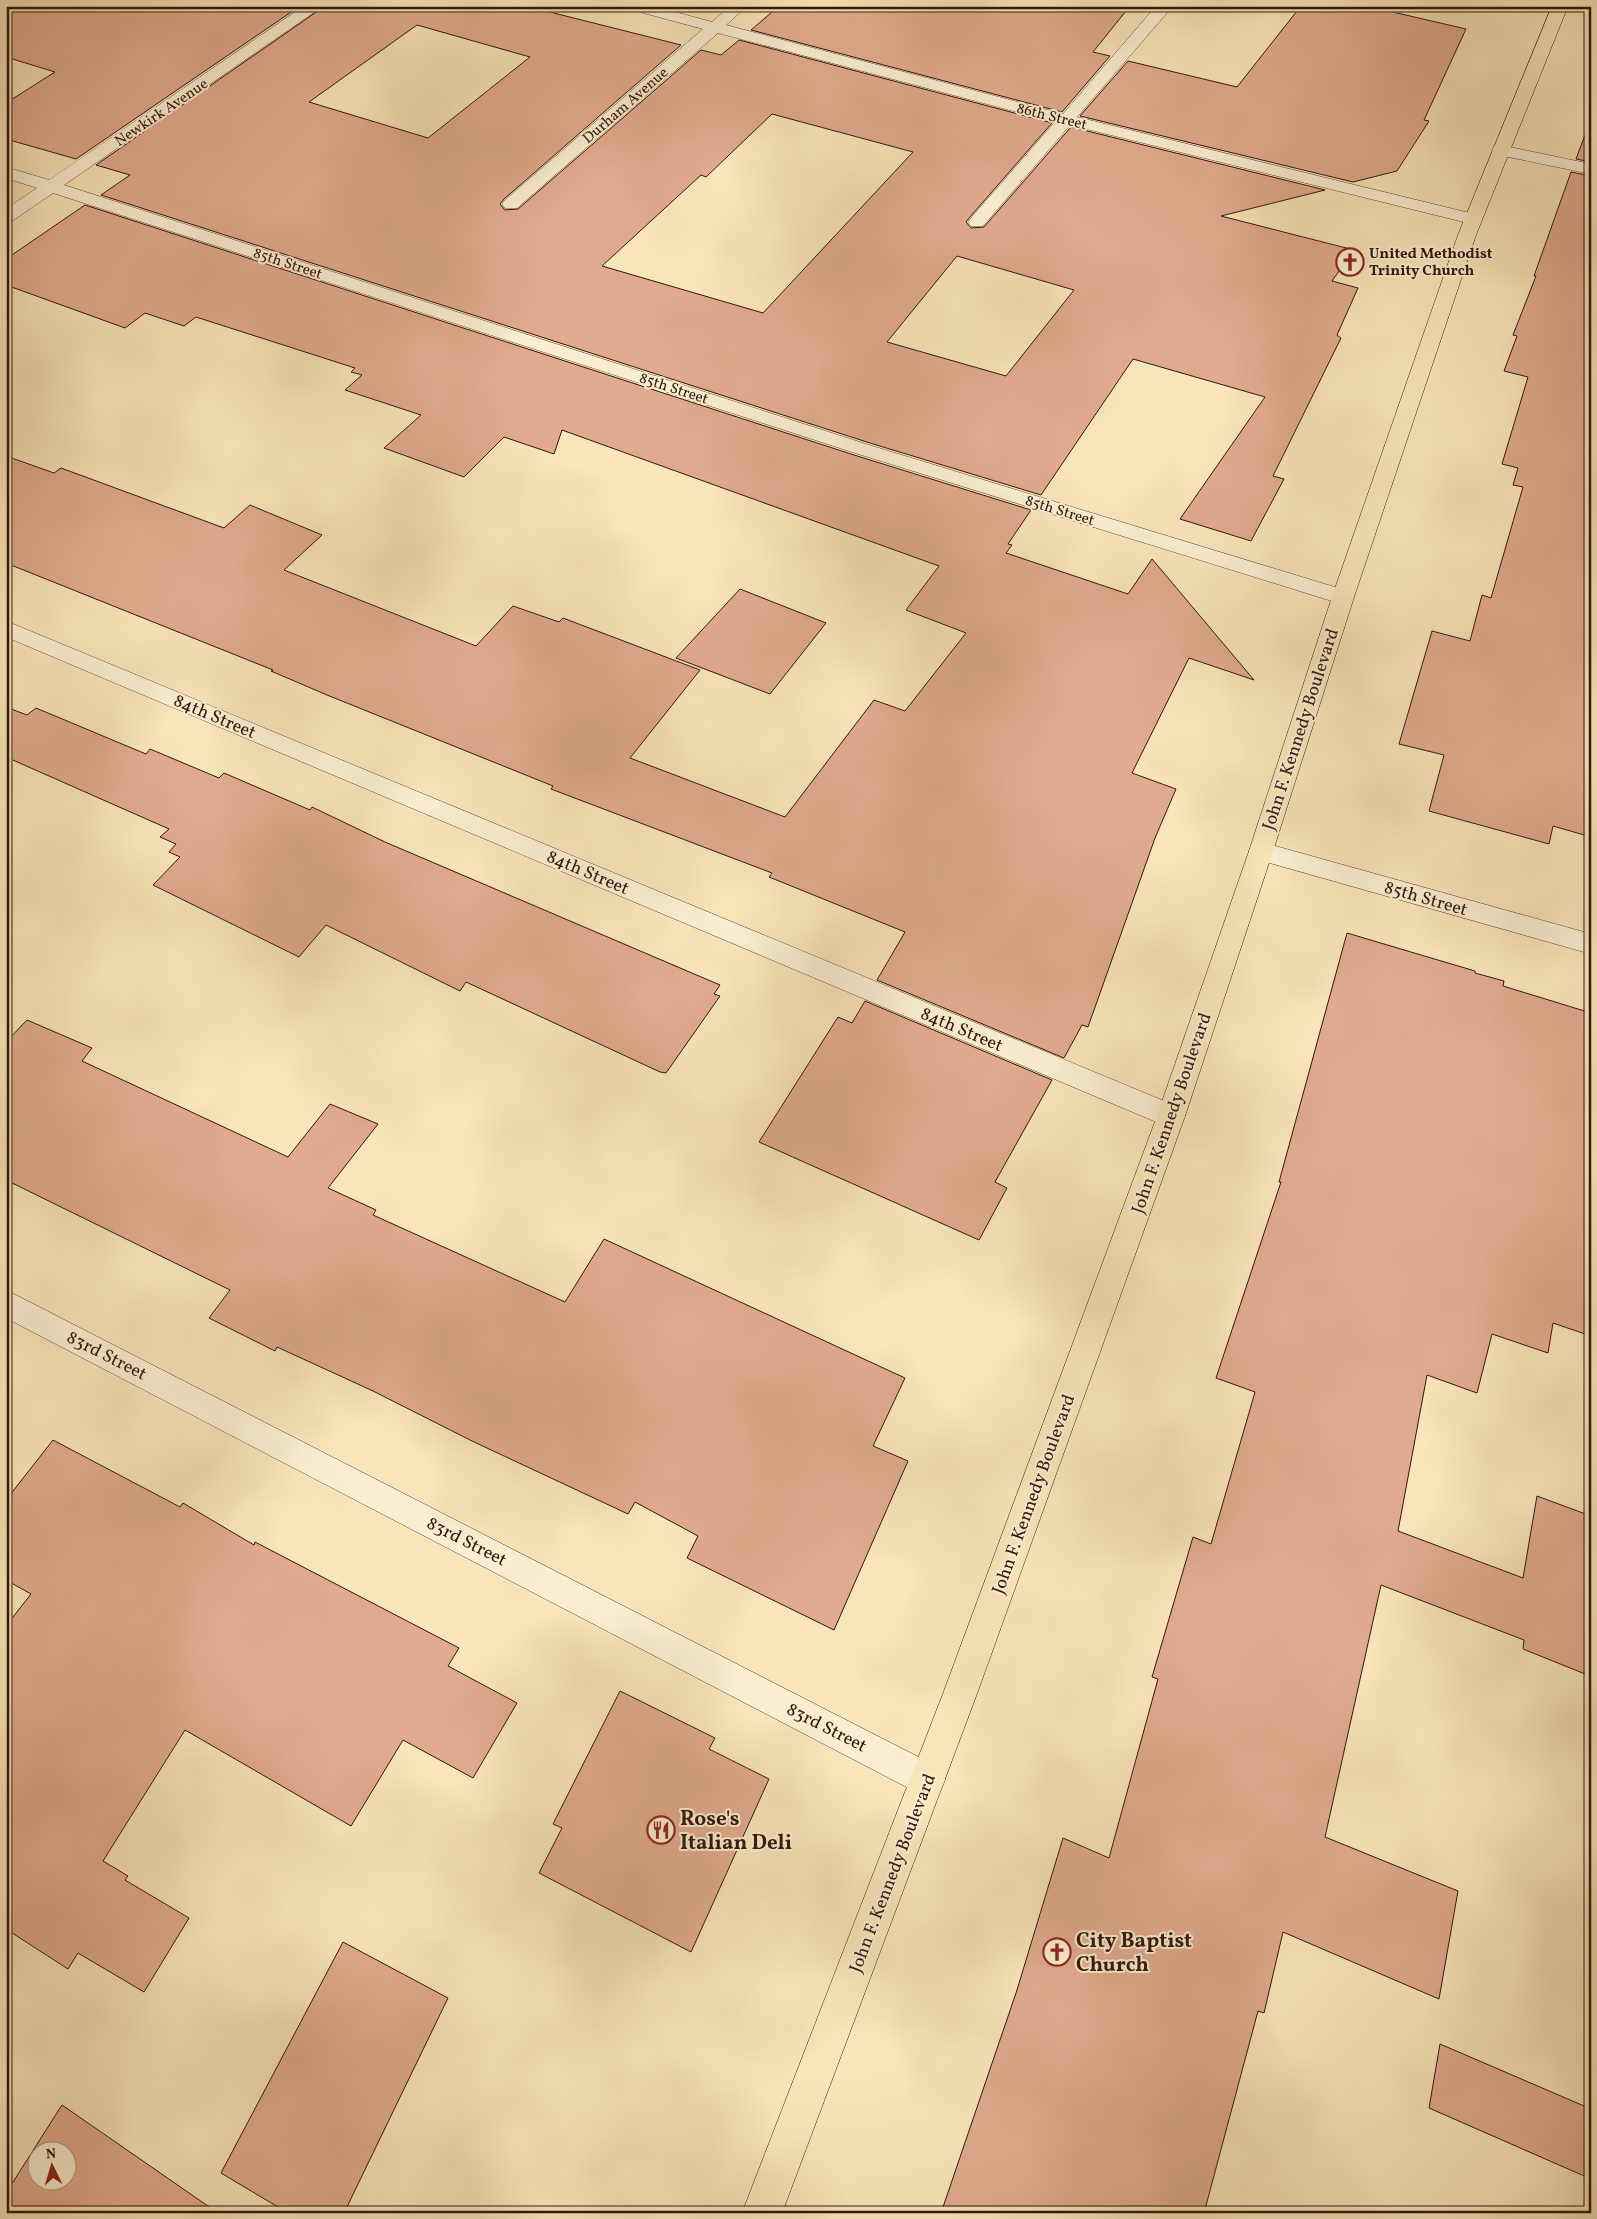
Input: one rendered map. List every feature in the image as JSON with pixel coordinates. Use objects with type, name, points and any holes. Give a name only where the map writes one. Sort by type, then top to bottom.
[{"type":"main road","name":"John F. Kennedy Boulevard","points":[[762,2213],[928,1780],[1171,1116],[1261,851],[1343,597],[1472,219],[1560,6]]},
{"type":"street","name":"Newkirk Avenue","points":[[6,217],[315,6]]},
{"type":"street","name":"86th Street","points":[[634,6],[1068,120],[1472,219]]},
{"type":"street","name":"Durham Avenue","points":[[511,204],[739,6]]},
{"type":"street","points":[[977,222],[1068,120],[1165,6]]},
{"type":"street","points":[[1500,150],[1591,169]]},
{"type":"street","name":"85th Street","points":[[6,172],[862,449],[1343,597]]},
{"type":"street","name":"84th Street","points":[[6,628],[1171,1116]]},
{"type":"street","name":"85th Street","points":[[1261,851],[1591,944]]},
{"type":"street","name":"83rd Street","points":[[6,1303],[928,1780]]},
{"type":"building","points":[[6,6],[300,6],[76,159],[6,139],[6,103],[55,72],[6,57]]},
{"type":"building","points":[[325,6],[526,6],[681,45],[504,199],[500,204],[505,210],[518,209],[701,50],[721,55],[739,40],[1052,123],[966,222],[971,228],[984,227],[1071,127],[1325,190],[1221,216],[1354,250],[1332,281],[1358,288],[1337,335],[1341,338],[1273,476],[1284,479],[1251,541],[1180,519],[1265,397],[1133,359],[1041,495],[870,443],[101,195],[130,175],[96,165]],"holes":[[[417,25],[530,57],[428,138],[309,102]],[[772,114],[913,152],[763,313],[602,266],[701,175],[706,177]],[[957,256],[1074,290],[1006,376],[887,342]]]},
{"type":"building","points":[[779,6],[1130,6],[1093,52],[1110,56],[1062,112],[751,30]]},
{"type":"building","points":[[1301,6],[1367,6],[1466,29],[1424,120],[1429,121],[1397,171],[1353,182],[1080,116],[1128,61],[1237,87]]},
{"type":"building","points":[[1585,135],[1591,136],[1591,162],[1576,159]]},
{"type":"building","points":[[1571,172],[1591,176],[1591,837],[1553,826],[1549,844],[1429,811],[1444,755],[1399,744],[1432,631],[1470,641],[1482,595],[1491,598],[1523,487],[1513,485],[1518,468],[1502,464],[1528,377],[1504,371],[1517,336],[1513,335],[1536,276],[1534,276]]},
{"type":"building","points":[[85,205],[854,455],[1031,510],[1008,544],[1012,545],[1006,553],[1128,594],[1152,559],[1254,680],[1189,658],[1132,773],[1176,789],[1155,838],[1088,1027],[1082,1025],[1064,1058],[877,980],[905,932],[769,877],[772,873],[551,789],[553,786],[327,695],[271,671],[273,670],[6,563],[6,456],[54,473],[61,468],[224,528],[250,505],[322,535],[284,570],[476,646],[513,606],[559,622],[563,618],[700,670],[630,758],[785,817],[874,700],[905,711],[966,633],[906,610],[939,566],[562,430],[554,454],[504,437],[464,477],[384,448],[421,415],[345,390],[362,375],[351,372],[355,368],[196,317],[184,326],[145,313],[125,328],[6,285],[6,259]]},
{"type":"building","points":[[740,589],[826,623],[770,694],[676,658]]},
{"type":"building","points":[[6,707],[27,715],[36,708],[146,754],[150,749],[219,778],[224,773],[310,810],[312,807],[385,842],[720,985],[714,994],[720,996],[666,1073],[660,1072],[466,982],[460,991],[326,925],[299,957],[153,885],[180,857],[169,852],[176,844],[160,837],[169,829],[6,757]]},
{"type":"building","points":[[1347,933],[1475,971],[1475,973],[1504,981],[1503,986],[1591,1013],[1591,1336],[1553,1323],[1548,1353],[1492,1334],[1477,1393],[1427,1375],[1398,1531],[1523,1578],[1537,1496],[1591,1516],[1591,1634],[1585,1674],[1523,1649],[1524,1640],[1381,1585],[1325,1837],[1458,1891],[1439,1999],[1283,1932],[1264,2013],[1258,2011],[1204,2213],[941,2213],[1017,1990],[1063,1838],[1109,1858],[1158,1679],[1152,1677],[1193,1537],[1211,1544],[1255,1392],[1216,1378],[1281,1182],[1279,1182]]},
{"type":"building","points":[[865,1001],[1052,1080],[995,1182],[1007,1188],[979,1240],[759,1142],[838,1017],[852,1023]]},
{"type":"building","points":[[27,1020],[92,1048],[82,1061],[288,1157],[330,1104],[378,1124],[328,1188],[376,1210],[373,1215],[565,1302],[604,1239],[905,1378],[873,1446],[908,1461],[834,1630],[687,1558],[698,1536],[635,1502],[628,1514],[472,1441],[373,1391],[277,1347],[275,1351],[209,1318],[230,1290],[6,1180],[6,1042]]},
{"type":"building","points":[[53,1440],[180,1507],[183,1503],[254,1545],[255,1542],[459,1648],[448,1666],[517,1703],[473,1778],[403,1740],[351,1826],[185,1730],[103,1861],[128,1876],[125,1880],[189,1918],[144,1992],[78,1953],[68,1969],[6,1929],[6,1626],[31,1594],[6,1580],[6,1500]]},
{"type":"building","points":[[620,1691],[715,1738],[709,1749],[769,1779],[691,1952],[539,1873],[562,1828],[553,1824]]},
{"type":"building","points":[[343,1942],[448,1998],[344,2213],[288,2213],[221,2173]]},
{"type":"building","points":[[1440,2044],[1591,2109],[1591,2179],[1429,2108]]},
{"type":"building","points":[[62,2105],[218,2213],[6,2213],[6,2193],[28,2158],[28,2192],[78,2192],[78,2142],[38,2142]]},
{"type":"place","name":"United Methodist Trinity Church","points":[[1350,262]]},
{"type":"place","name":"Rose's Italian Deli","points":[[661,1830]]},
{"type":"place","name":"City Baptist Church","points":[[1057,1952]]}]
